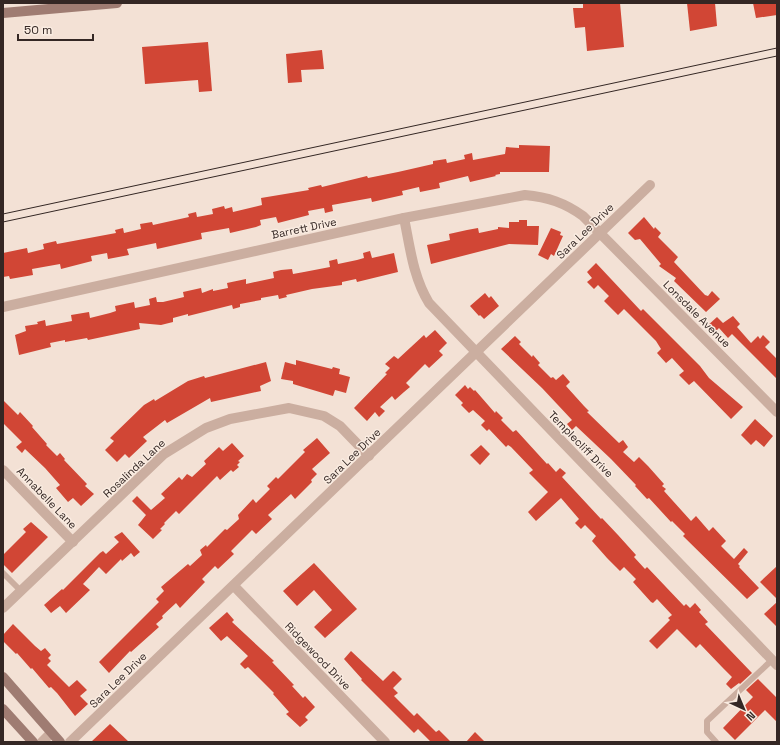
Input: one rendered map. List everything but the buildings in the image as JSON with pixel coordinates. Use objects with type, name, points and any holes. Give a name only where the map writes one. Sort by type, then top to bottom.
[{"type":"main road","points":[[3,13],[117,3]]},
{"type":"main road","points":[[3,677],[60,742]]},
{"type":"main road","points":[[3,709],[33,742]]},
{"type":"street","name":"Sara Lee Drive","points":[[70,742],[477,353],[650,185]]},
{"type":"street","name":"Barrett Drive","points":[[3,307],[404,218],[525,195],[540,196],[569,206],[583,216],[600,233]]},
{"type":"street","name":"Templecliff Drive","points":[[404,218],[416,274],[421,290],[429,303],[774,663]]},
{"type":"street","name":"Lonsdale Avenue","points":[[600,233],[777,412]]},
{"type":"street","name":"Rosalinda Lane","points":[[3,608],[164,454],[206,428],[230,419],[289,408],[324,416],[340,426],[369,456]]},
{"type":"street","name":"Annabelle Lane","points":[[3,470],[73,542]]},
{"type":"street","name":"Ridgewood Drive","points":[[234,586],[385,742]]},
{"type":"street","points":[[42,742],[51,733]]},
{"type":"lane","points":[[3,573],[21,591]]},
{"type":"lane","points":[[716,742],[708,732],[707,721],[774,663]]},
{"type":"tram line","points":[[3,214],[777,48]]},
{"type":"tram line","points":[[3,222],[777,56]]}]
